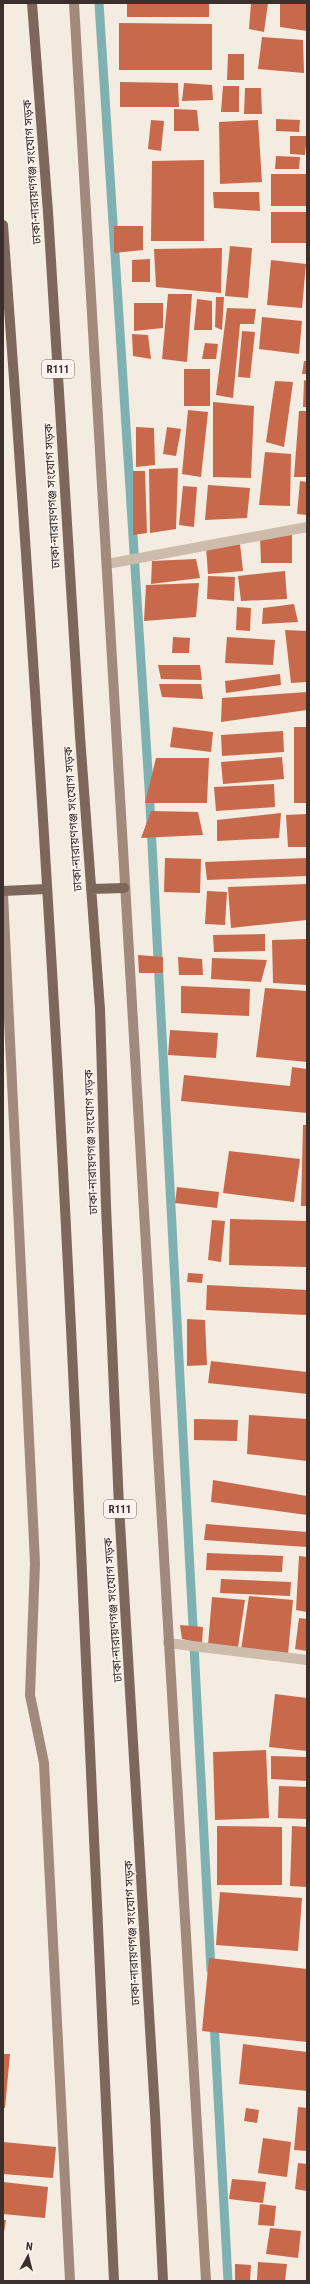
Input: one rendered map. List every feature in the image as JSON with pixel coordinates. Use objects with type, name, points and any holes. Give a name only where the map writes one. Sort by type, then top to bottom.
[{"type":"main road","name":"ঢাকা-নারায়ণগঞ্জ সংযোগ সড়ক","points":[[32,3],[48,212],[80,736],[100,1010],[106,1214],[119,1506],[155,2105],[163,2281]]},
{"type":"main road","points":[[3,224],[28,578],[46,890],[79,1505],[114,2281]]},
{"type":"main road","points":[[91,889],[124,888]]},
{"type":"main road","points":[[3,893],[46,890]]},
{"type":"street","points":[[74,3],[107,564],[124,888],[206,2281]]},
{"type":"street","points":[[107,564],[307,527]]},
{"type":"street","points":[[3,893],[35,1562],[30,1695],[44,1763],[70,2281]]},
{"type":"street","points":[[168,1644],[307,1660]]},
{"type":"building","points":[[127,3],[209,3],[209,17],[127,17]]},
{"type":"building","points":[[251,3],[268,3],[264,32],[249,29]]},
{"type":"building","points":[[280,3],[307,3],[307,31],[280,27]]},
{"type":"building","points":[[119,23],[212,24],[212,70],[119,70]]},
{"type":"building","points":[[262,37],[303,40],[304,73],[258,69]]},
{"type":"building","points":[[228,54],[244,54],[244,80],[227,80]]},
{"type":"building","points":[[120,82],[178,83],[179,107],[120,107]]},
{"type":"building","points":[[184,83],[212,85],[213,100],[182,101]]},
{"type":"building","points":[[223,86],[239,86],[239,112],[221,112]]},
{"type":"building","points":[[245,88],[261,88],[262,114],[244,114]]},
{"type":"building","points":[[174,109],[197,110],[199,131],[174,131]]},
{"type":"building","points":[[276,119],[300,120],[299,132],[276,131]]},
{"type":"building","points":[[151,120],[164,121],[161,151],[148,149]]},
{"type":"building","points":[[258,120],[262,182],[220,184],[219,122]]},
{"type":"building","points":[[290,136],[307,136],[305,155],[290,154]]},
{"type":"building","points":[[276,156],[300,157],[299,169],[275,169]]},
{"type":"building","points":[[204,160],[204,241],[151,241],[152,161]]},
{"type":"building","points":[[271,174],[306,174],[306,206],[271,206]]},
{"type":"building","points":[[213,192],[259,192],[260,211],[214,208]]},
{"type":"building","points":[[271,212],[306,212],[306,243],[271,243]]},
{"type":"building","points":[[114,226],[143,226],[143,250],[114,253]]},
{"type":"building","points":[[230,246],[252,248],[248,298],[225,296]]},
{"type":"building","points":[[222,248],[221,293],[156,287],[154,249]]},
{"type":"building","points":[[150,259],[150,282],[132,282],[132,260]]},
{"type":"building","points":[[271,260],[306,264],[302,308],[267,305]]},
{"type":"building","points":[[168,294],[192,294],[187,362],[162,359]]},
{"type":"building","points":[[216,297],[224,297],[222,330],[215,327]]},
{"type":"building","points":[[197,299],[212,301],[212,330],[194,330]]},
{"type":"building","points":[[134,303],[163,303],[163,328],[134,331]]},
{"type":"building","points":[[227,308],[256,309],[254,324],[240,324],[233,398],[216,395]]},
{"type":"building","points":[[262,317],[302,321],[299,354],[259,349]]},
{"type":"building","points":[[242,331],[255,332],[250,378],[238,377]]},
{"type":"building","points":[[132,334],[148,335],[151,359],[133,356]]},
{"type":"building","points":[[205,343],[218,344],[216,359],[202,359]]},
{"type":"building","points":[[304,361],[307,361],[307,374],[302,374]]},
{"type":"building","points":[[184,369],[210,369],[210,406],[184,406]]},
{"type":"building","points":[[304,380],[307,381],[307,407],[303,407]]},
{"type":"building","points":[[275,381],[293,382],[284,447],[266,442]]},
{"type":"building","points":[[213,402],[254,406],[251,478],[213,477]]},
{"type":"building","points":[[188,410],[208,412],[201,477],[182,474]]},
{"type":"building","points":[[299,411],[307,411],[307,477],[294,477]]},
{"type":"building","points":[[136,427],[154,428],[155,465],[136,467]]},
{"type":"building","points":[[167,427],[181,429],[176,456],[163,454]]},
{"type":"building","points":[[265,452],[291,454],[290,506],[259,505]]},
{"type":"building","points":[[178,468],[176,529],[150,533],[149,469]]},
{"type":"building","points":[[133,471],[145,471],[147,533],[133,535]]},
{"type":"building","points":[[300,481],[307,482],[307,515],[297,514]]},
{"type":"building","points":[[208,485],[250,488],[247,518],[205,520]]},
{"type":"building","points":[[183,486],[197,487],[194,527],[179,525]]},
{"type":"building","points":[[292,535],[292,563],[261,563],[260,536]]},
{"type":"building","points":[[240,544],[243,571],[208,574],[206,547]]},
{"type":"building","points":[[196,559],[200,578],[151,584],[152,561]]},
{"type":"building","points":[[285,571],[287,599],[241,601],[238,576]]},
{"type":"building","points":[[208,576],[235,577],[234,601],[207,599]]},
{"type":"building","points":[[199,583],[196,617],[144,621],[146,585]]},
{"type":"building","points":[[294,604],[298,622],[262,624],[263,608]]},
{"type":"building","points":[[237,607],[251,608],[250,631],[236,630]]},
{"type":"building","points":[[285,630],[307,631],[307,682],[291,683]]},
{"type":"building","points":[[173,637],[190,638],[189,653],[172,653]]},
{"type":"building","points":[[227,637],[275,640],[273,665],[225,663]]},
{"type":"building","points":[[158,665],[200,665],[202,680],[161,679]]},
{"type":"building","points":[[280,674],[281,685],[226,693],[225,681]]},
{"type":"building","points":[[159,684],[201,684],[203,699],[162,697]]},
{"type":"building","points":[[307,692],[307,710],[221,722],[222,698]]},
{"type":"building","points":[[173,727],[213,732],[211,752],[170,747]]},
{"type":"building","points":[[294,727],[307,727],[307,803],[294,803]]},
{"type":"building","points":[[283,731],[284,752],[222,756],[221,735]]},
{"type":"building","points":[[282,757],[284,779],[223,784],[221,762]]},
{"type":"building","points":[[156,758],[209,758],[207,803],[145,803]]},
{"type":"building","points":[[274,784],[275,807],[216,811],[214,787]]},
{"type":"building","points":[[151,811],[198,812],[203,835],[141,838]]},
{"type":"building","points":[[281,813],[279,838],[217,841],[217,820]]},
{"type":"building","points":[[307,814],[307,847],[288,847],[286,815]]},
{"type":"building","points":[[165,858],[201,859],[200,893],[164,892]]},
{"type":"building","points":[[307,858],[307,876],[207,880],[205,862]]},
{"type":"building","points":[[307,884],[307,920],[231,928],[228,887]]},
{"type":"building","points":[[207,891],[227,892],[225,925],[205,924]]},
{"type":"building","points":[[265,934],[265,951],[214,952],[213,935]]},
{"type":"building","points":[[307,939],[307,985],[273,983],[272,940]]},
{"type":"building","points":[[138,955],[163,957],[163,973],[139,973]]},
{"type":"building","points":[[178,957],[202,959],[203,975],[179,975]]},
{"type":"building","points":[[212,958],[267,960],[261,982],[211,979]]},
{"type":"building","points":[[181,986],[250,989],[249,1016],[181,1013]]},
{"type":"building","points":[[265,988],[307,991],[307,1062],[256,1057]]},
{"type":"building","points":[[170,1030],[218,1033],[216,1058],[168,1055]]},
{"type":"building","points":[[292,1067],[307,1069],[307,1113],[181,1101],[184,1075],[290,1086]]},
{"type":"building","points":[[303,1125],[307,1125],[307,1206],[301,1206]]},
{"type":"building","points":[[229,1151],[300,1159],[294,1202],[223,1193]]},
{"type":"building","points":[[177,1187],[219,1192],[217,1208],[175,1203]]},
{"type":"building","points":[[230,1219],[307,1221],[307,1267],[229,1265]]},
{"type":"building","points":[[212,1220],[225,1221],[221,1262],[208,1260]]},
{"type":"building","points":[[188,1273],[203,1274],[202,1283],[187,1282]]},
{"type":"building","points":[[207,1285],[307,1290],[307,1315],[206,1310]]},
{"type":"building","points":[[187,1319],[205,1320],[207,1365],[187,1366]]},
{"type":"building","points":[[211,1361],[307,1372],[307,1394],[208,1383]]},
{"type":"building","points":[[249,1415],[307,1419],[307,1461],[247,1454]]},
{"type":"building","points":[[194,1419],[238,1420],[237,1441],[194,1440]]},
{"type":"building","points":[[213,1480],[307,1496],[307,1515],[211,1502]]},
{"type":"building","points":[[206,1524],[307,1532],[307,1547],[204,1540]]},
{"type":"building","points":[[207,1553],[283,1556],[282,1572],[206,1570]]},
{"type":"building","points":[[299,1556],[307,1557],[307,1612],[296,1610]]},
{"type":"building","points":[[221,1579],[291,1582],[290,1596],[220,1593]]},
{"type":"building","points":[[249,1596],[293,1600],[288,1654],[241,1650]]},
{"type":"building","points":[[212,1597],[245,1600],[238,1647],[208,1645]]},
{"type":"building","points":[[299,1618],[307,1619],[307,1651],[295,1649]]},
{"type":"building","points":[[180,1625],[203,1627],[202,1643],[182,1639]]},
{"type":"building","points":[[275,1694],[307,1698],[307,1751],[269,1747]]},
{"type":"building","points":[[266,1750],[269,1818],[215,1820],[213,1752]]},
{"type":"building","points":[[271,1756],[307,1757],[307,1781],[271,1779]]},
{"type":"building","points":[[279,1786],[307,1787],[307,1819],[278,1818]]},
{"type":"building","points":[[217,1826],[282,1827],[282,1885],[217,1885]]},
{"type":"building","points":[[292,1826],[307,1827],[307,1887],[290,1886]]},
{"type":"building","points":[[220,1892],[302,1898],[298,1951],[216,1945]]},
{"type":"building","points":[[209,1958],[307,1969],[307,2042],[202,2031]]},
{"type":"building","points":[[243,2044],[307,2052],[307,2091],[239,2084]]},
{"type":"building","points":[[3,2054],[10,2054],[5,2108],[3,2108]]},
{"type":"building","points":[[298,2107],[307,2108],[307,2151],[294,2150]]},
{"type":"building","points":[[246,2108],[259,2110],[257,2123],[244,2121]]},
{"type":"building","points":[[263,2138],[291,2142],[287,2177],[258,2173]]},
{"type":"building","points":[[3,2142],[56,2147],[53,2178],[3,2174]]},
{"type":"building","points":[[298,2163],[307,2164],[307,2191],[295,2189]]},
{"type":"building","points":[[232,2179],[266,2182],[263,2203],[229,2199]]},
{"type":"building","points":[[3,2182],[48,2187],[45,2218],[3,2214]]},
{"type":"building","points":[[260,2204],[276,2206],[274,2226],[258,2225]]},
{"type":"building","points":[[3,2220],[6,2220],[4,2232],[3,2232]]},
{"type":"building","points":[[270,2228],[301,2231],[298,2258],[266,2254]]},
{"type":"building","points":[[258,2262],[287,2264],[285,2281],[257,2281]]},
{"type":"building","points":[[235,2264],[251,2265],[250,2281],[235,2281]]},
{"type":"waterway","points":[[99,3],[149,787],[211,1970]]},
{"type":"waterway","points":[[214,2021],[228,2281]]}]
